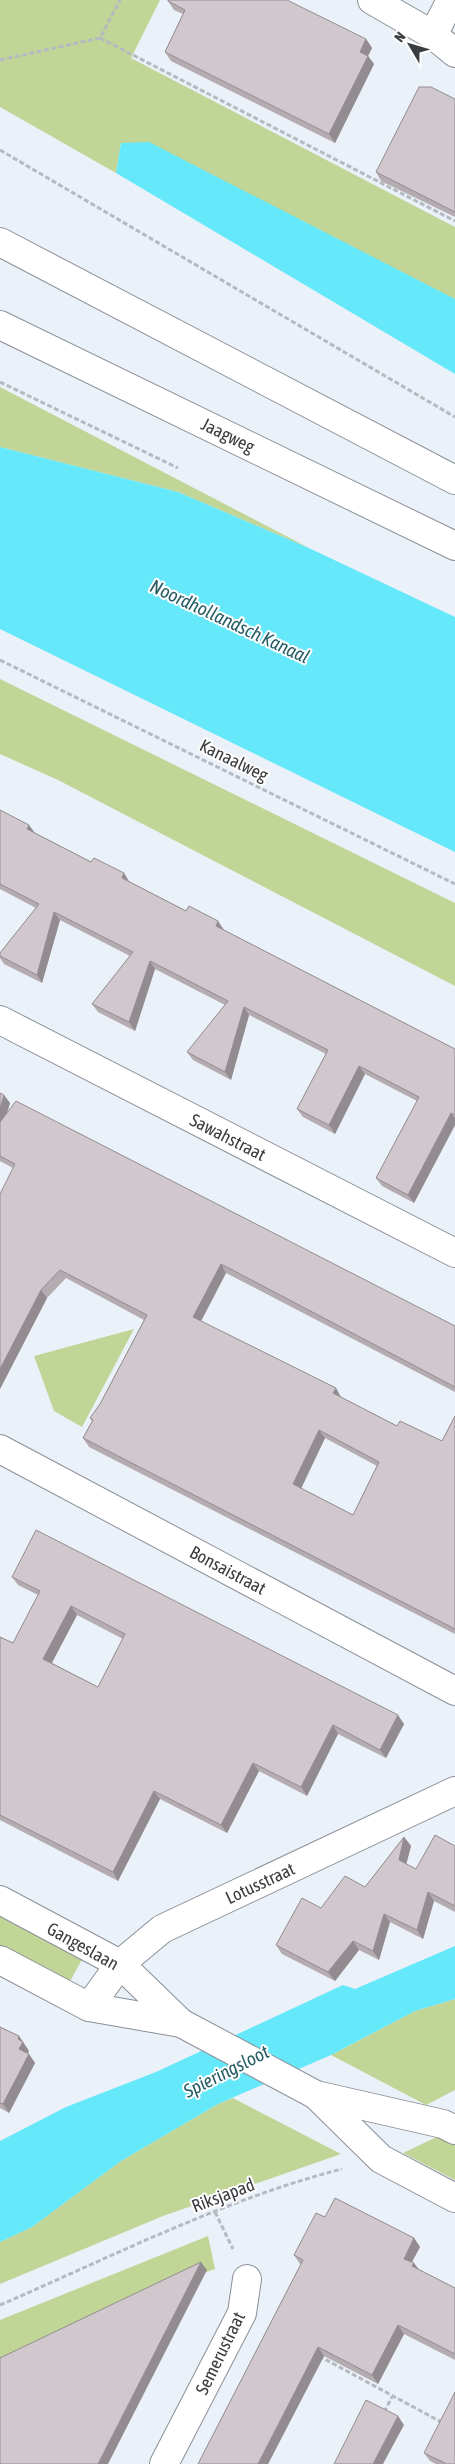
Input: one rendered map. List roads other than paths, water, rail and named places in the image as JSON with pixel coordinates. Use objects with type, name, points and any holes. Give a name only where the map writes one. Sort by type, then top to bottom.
[{"type":"street","points":[[372,0],[433,35],[455,52]]},
{"type":"street","points":[[433,35],[451,0]]},
{"type":"street","points":[[0,242],[455,480]]},
{"type":"street","name":"Jaagweg","points":[[0,325],[455,546]]},
{"type":"street","name":"Sawahstraat","points":[[0,1020],[455,1253]]},
{"type":"street","name":"Bonsaistraat","points":[[0,1449],[455,1691]]},
{"type":"street","name":"Lotusstraat","points":[[89,2007],[120,1964],[162,1929],[455,1791]]},
{"type":"street","name":"Gangeslaan","points":[[0,1900],[120,1964],[181,2023],[316,2095],[443,2124],[455,2130]]},
{"type":"street","name":"Gangeslaan","points":[[0,1960],[89,2007],[181,2023]]},
{"type":"street","name":"Gangeslaan","points":[[316,2095],[381,2159],[455,2198]]},
{"type":"street","name":"Semerustraat","points":[[164,2464],[242,2313],[247,2279]]},
{"type":"water","points":[[149,142],[455,299],[455,374],[116,173],[121,143]]},
{"type":"water","name":"Noordhollandsch Kanaal","points":[[0,447],[178,492],[311,549],[455,617],[455,852],[0,629]]},
{"type":"water","name":"Spieringsloot","points":[[455,1946],[455,1999],[415,2011],[331,2055],[218,2104],[121,2161],[32,2227],[0,2242],[0,2141],[66,2107],[156,2072],[343,1985],[355,1989]]}]
